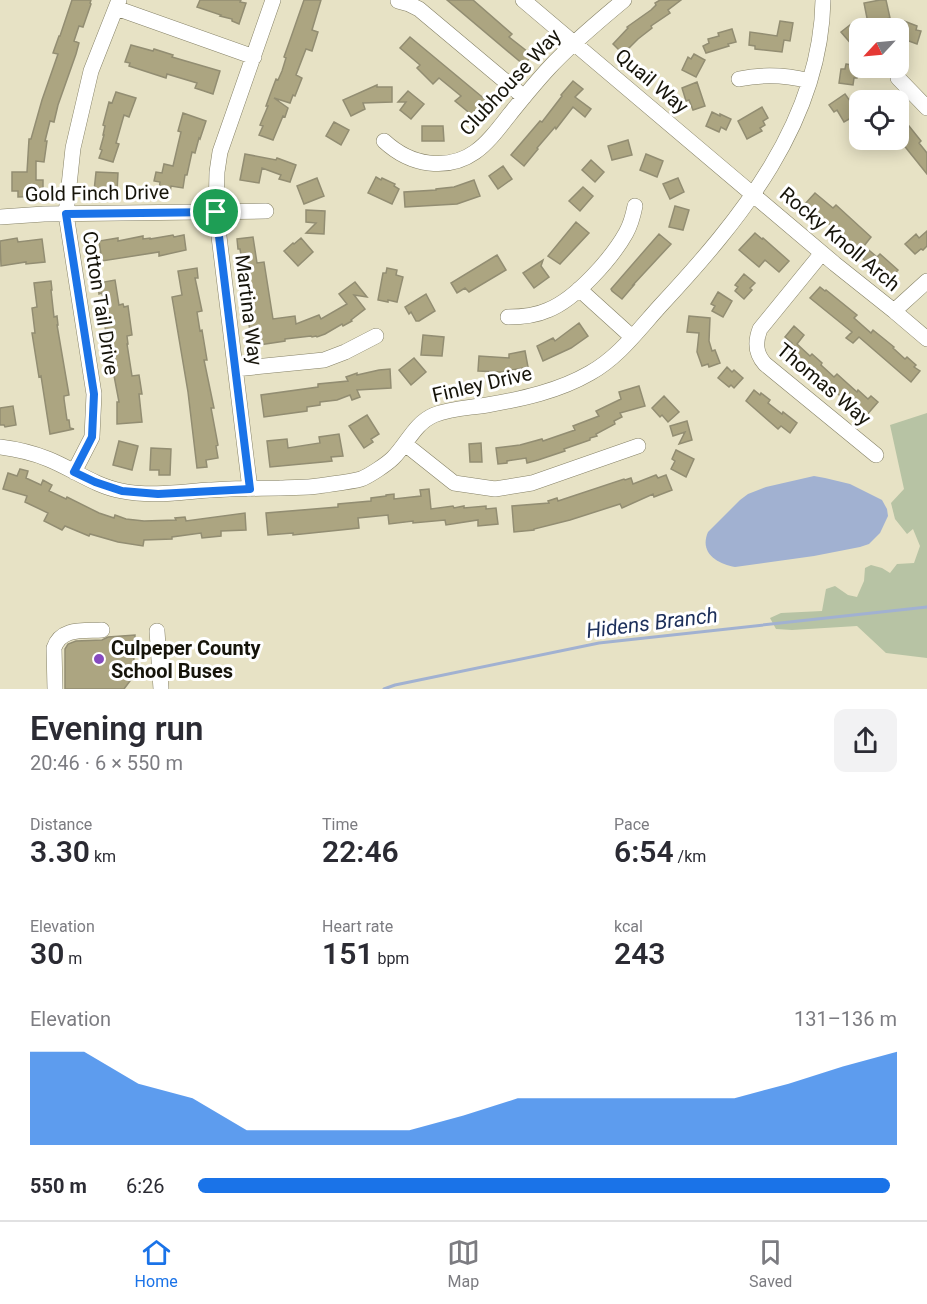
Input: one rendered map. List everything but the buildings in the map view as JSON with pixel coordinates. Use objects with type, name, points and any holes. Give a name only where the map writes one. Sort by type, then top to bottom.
[{"type":"street","name":"Martina Way","points":[[250,489],[216,212],[220,152],[273,0]]},
{"type":"street","name":"Quail Way","points":[[523,0],[754,195]]},
{"type":"street","name":"Clubhouse Way","points":[[384,141],[400,153],[427,163],[440,164],[465,159],[486,144],[550,67],[574,43],[624,0]]},
{"type":"street","name":"Finley Drive","points":[[0,447],[46,458],[95,482],[122,491],[158,494],[316,486],[362,478],[392,460],[422,422],[432,416],[454,409],[512,401],[574,381],[592,372],[620,351],[703,259],[754,195],[785,143],[798,113],[818,49],[823,19],[823,0]]},
{"type":"street","points":[[398,1],[419,9],[524,97]]},
{"type":"street","points":[[117,4],[254,57]]},
{"type":"street","name":"Cotton Tail Drive","points":[[74,472],[92,437],[94,394],[66,214],[73,148],[91,71],[117,4]]},
{"type":"street","points":[[739,80],[771,75],[809,81]]},
{"type":"street","points":[[898,78],[927,108]]},
{"type":"street","name":"Rocky Knoll Arch","points":[[754,195],[927,339]]},
{"type":"street","points":[[508,317],[523,317],[551,309],[579,289],[620,243],[632,220],[635,206]]},
{"type":"street","name":"Gold Finch Drive","points":[[0,217],[266,211]]},
{"type":"street","name":"Thomas Way","points":[[822,253],[760,329],[756,339],[758,353],[765,364],[876,455]]},
{"type":"street","points":[[894,311],[927,281]]},
{"type":"street","points":[[579,289],[632,337]]},
{"type":"street","points":[[235,369],[324,360],[376,336]]},
{"type":"street","points":[[405,444],[454,483],[495,489],[532,483],[638,446]]},
{"type":"street","points":[[55,689],[54,648],[60,636],[66,633],[102,630]]},
{"type":"street","points":[[157,631],[161,689]]},
{"type":"green space","points":[[927,413],[927,658],[886,653],[857,626],[776,629],[770,618],[781,613],[822,611],[826,589],[835,586],[848,595],[857,597],[864,581],[865,568],[871,565],[890,573],[897,564],[914,563],[920,546],[913,529],[907,534],[895,519],[891,503],[904,489],[890,425]]},
{"type":"water","points":[[814,476],[850,484],[882,500],[888,516],[880,533],[869,544],[814,556],[735,567],[716,560],[708,552],[706,539],[708,532],[748,494],[766,487]]},
{"type":"waterway","name":"Hidens Branch","points":[[384,689],[599,643],[927,607]]},
{"type":"place","name":"Culpeper County School Buses","points":[[99,659]]},
{"type":"route","points":[[216,212],[250,489],[158,494],[122,491],[74,472],[92,437],[94,394],[66,214],[216,212]]}]
